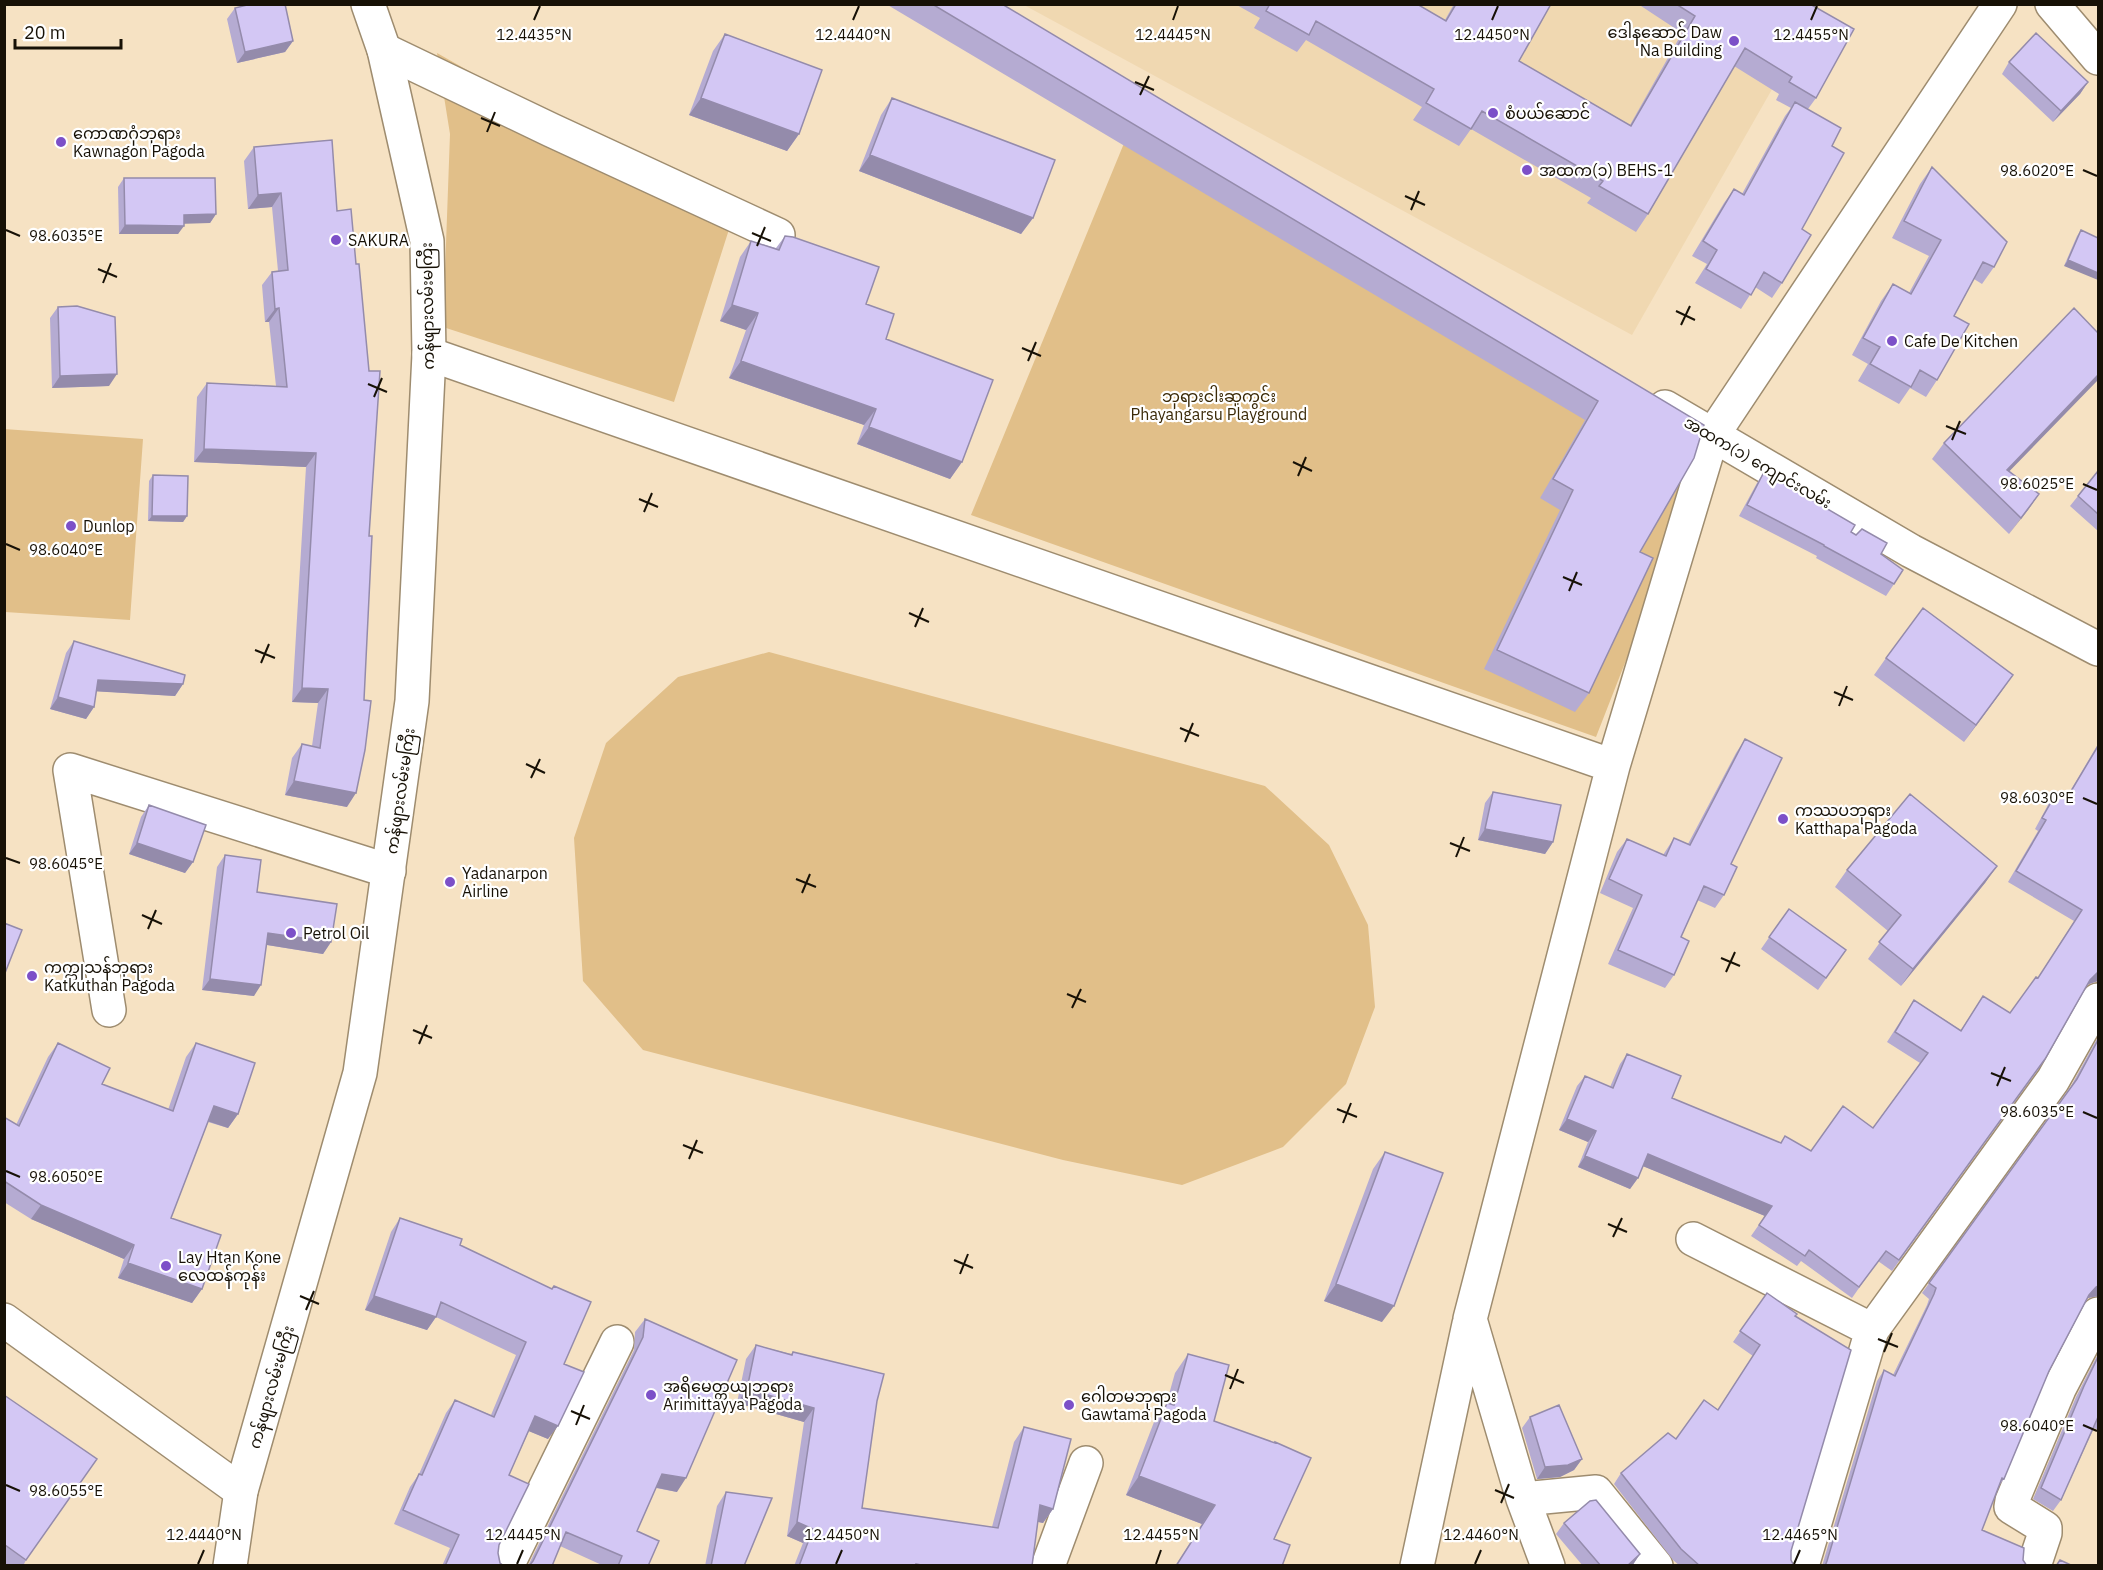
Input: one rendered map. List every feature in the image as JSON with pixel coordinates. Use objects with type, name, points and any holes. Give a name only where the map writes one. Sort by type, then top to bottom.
[{"type":"street","name":"ကန်ဖျားလမ်းမကြီး","points":[[230,1566],[241,1491],[360,1073],[412,700],[429,354],[427,241],[384,50],[368,4]]},
{"type":"street","points":[[1417,1566],[1470,1319],[1613,766],[1712,436],[2000,4]]},
{"type":"street","points":[[2052,4],[2098,58]]},
{"type":"street","points":[[384,50],[778,235]]},
{"type":"street","points":[[429,354],[1613,766]]},
{"type":"street","name":"အထက(၁) ကျောင်းလမ်း","points":[[1640,393],[1911,551],[2098,649]]},
{"type":"street","points":[[109,1010],[70,770],[389,871]]},
{"type":"street","points":[[1802,1566],[1872,1330],[2053,1080],[2098,1000]]},
{"type":"street","points":[[1693,1239],[1872,1330]]},
{"type":"street","points":[[2034,1566],[2045,1533],[2044,1528],[2011,1507],[2012,1501],[2059,1389],[2098,1314]]},
{"type":"street","points":[[1470,1319],[1523,1499],[1548,1566]]},
{"type":"street","points":[[4,1320],[241,1491]]},
{"type":"street","points":[[507,1566],[617,1342]]},
{"type":"street","points":[[1048,1566],[1086,1463]]},
{"type":"street","points":[[1523,1499],[1596,1492],[1656,1566]]},
{"type":"shaded area","name":"အထက(၁) BEHS-1","points":[[1024,5],[1820,5],[1632,335]]},
{"type":"green space","points":[[437,53],[732,220],[674,402],[443,327],[450,134]]},
{"type":"green space","name":"ဘုရားငါးဆူကွင်း Phayangarsu Playground","points":[[1127,136],[1702,466],[1596,737],[971,515]]},
{"type":"green space","name":"Dunlop","points":[[4,429],[143,439],[130,620],[5,612]]},
{"type":"green space","points":[[769,652],[1265,786],[1329,845],[1368,925],[1375,1007],[1346,1084],[1283,1147],[1182,1185],[1063,1160],[643,1050],[583,981],[574,838],[606,743],[678,677]]},
{"type":"building","points":[[251,4],[285,4],[293,41],[245,52],[235,8]]},
{"type":"building","points":[[932,4],[1002,4],[1704,425],[1694,458],[1640,552],[1653,558],[1589,693],[1497,650],[1573,490],[1553,479],[1598,401]]},
{"type":"building","name":"စံပယ်ဆောင်","points":[[1270,4],[1417,4],[1446,21],[1456,4],[1551,4],[1519,61],[1631,126],[1695,16],[1676,4],[1810,4],[1854,29],[1816,98],[1789,82],[1792,77],[1745,48],[1648,214],[1599,186],[1603,181],[1482,111],[1471,129],[1426,103],[1434,89],[1316,21],[1309,35],[1266,11]]},
{"type":"building","points":[[2036,33],[2088,82],[2061,111],[2009,62]]},
{"type":"building","points":[[725,34],[822,70],[799,134],[701,98]]},
{"type":"building","points":[[892,98],[1055,160],[1033,218],[870,155]]},
{"type":"building","points":[[1795,102],[1841,128],[1832,146],[1844,153],[1802,229],[1811,235],[1782,283],[1764,272],[1751,295],[1706,269],[1717,250],[1703,241],[1734,189],[1744,195]]},
{"type":"building","points":[[332,140],[337,211],[351,209],[356,264],[359,264],[369,371],[380,371],[369,536],[372,536],[364,700],[371,701],[365,750],[356,793],[294,781],[302,744],[320,748],[328,689],[302,688],[316,453],[204,449],[207,383],[287,387],[279,308],[275,309],[272,272],[288,270],[281,193],[258,195],[254,147]]},
{"type":"building","points":[[1932,167],[2007,242],[1994,267],[1983,262],[1954,316],[1969,324],[1937,380],[1920,370],[1911,387],[1870,364],[1880,347],[1863,338],[1893,284],[1911,294],[1941,240],[1904,221]]},
{"type":"building","points":[[124,178],[215,178],[216,214],[184,215],[184,226],[125,225]]},
{"type":"building","points":[[2081,230],[2098,238],[2098,273],[2068,260]]},
{"type":"building","points":[[785,236],[879,267],[866,304],[894,314],[886,339],[993,380],[962,462],[869,427],[876,409],[741,361],[758,313],[732,305],[751,241],[779,250]]},
{"type":"building","points":[[77,306],[115,317],[117,374],[60,376],[58,307]]},
{"type":"building","points":[[2074,308],[2098,333],[2098,375],[2007,470],[2039,494],[2021,518],[1944,443]]},
{"type":"building","points":[[2098,471],[2098,514],[2078,496]]},
{"type":"building","points":[[1764,472],[1855,525],[1851,532],[1856,535],[1862,529],[1887,543],[1881,554],[1903,570],[1894,584],[1747,505]]},
{"type":"building","points":[[153,475],[188,476],[187,516],[152,516]]},
{"type":"building","points":[[1923,608],[2013,675],[1976,725],[1886,658]]},
{"type":"building","points":[[74,641],[185,675],[183,684],[98,680],[94,707],[58,697]]},
{"type":"building","points":[[1745,739],[1782,758],[1731,864],[1737,867],[1724,895],[1704,886],[1681,937],[1689,941],[1674,975],[1618,950],[1642,895],[1609,879],[1627,839],[1666,856],[1674,838],[1690,845]]},
{"type":"building","points":[[2098,746],[2098,972],[2090,980],[2045,1059],[1899,1260],[1886,1251],[1859,1287],[1809,1250],[1805,1256],[1759,1225],[1772,1206],[1648,1154],[1638,1178],[1585,1156],[1596,1131],[1567,1119],[1585,1076],[1613,1088],[1627,1054],[1681,1076],[1672,1098],[1781,1143],[1785,1136],[1811,1151],[1843,1106],[1873,1128],[1928,1053],[1895,1032],[1914,1000],[1961,1031],[1983,996],[2010,1013],[2036,977],[2038,978],[2082,910],[2016,871],[2046,820],[2042,818],[2057,792],[2067,798]]},
{"type":"building","points":[[1493,792],[1561,805],[1553,842],[1485,829]]},
{"type":"building","points":[[1910,794],[1997,866],[1913,969],[1879,942],[1901,915],[1847,870]]},
{"type":"building","points":[[149,805],[206,825],[193,862],[137,843]]},
{"type":"building","points":[[225,855],[261,860],[257,892],[337,904],[331,942],[268,933],[261,985],[210,979]]},
{"type":"building","points":[[1789,909],[1846,950],[1826,978],[1769,937]]},
{"type":"building","points":[[4,923],[22,930],[5,973],[4,973]]},
{"type":"building","points":[[2098,1040],[2098,1286],[2089,1295],[2049,1371],[1982,1530],[2024,1548],[2023,1560],[2027,1566],[1825,1566],[1884,1370],[1895,1376],[1934,1294],[1936,1288],[1929,1283],[2077,1079]]},
{"type":"building","points":[[58,1043],[110,1068],[102,1084],[173,1111],[196,1043],[255,1063],[238,1114],[214,1106],[171,1218],[221,1235],[202,1289],[128,1263],[134,1245],[41,1205],[4,1181],[4,1117],[19,1126]]},
{"type":"building","points":[[1385,1152],[1443,1173],[1394,1306],[1336,1284]]},
{"type":"building","points":[[400,1218],[462,1239],[460,1245],[552,1289],[554,1286],[591,1302],[564,1364],[584,1372],[558,1426],[535,1416],[509,1475],[529,1484],[499,1545],[500,1563],[504,1566],[445,1566],[459,1535],[403,1510],[419,1474],[422,1475],[455,1400],[494,1417],[526,1342],[441,1302],[436,1317],[374,1296]]},
{"type":"building","points":[[1767,1293],[1797,1314],[1795,1316],[1851,1350],[1791,1551],[1794,1566],[1700,1566],[1681,1549],[1621,1473],[1668,1433],[1676,1439],[1704,1400],[1718,1410],[1760,1345],[1740,1331]]},
{"type":"building","points":[[645,1319],[737,1360],[686,1478],[662,1474],[637,1531],[659,1541],[648,1566],[618,1566],[622,1556],[566,1532],[552,1566],[529,1566],[643,1337]]},
{"type":"building","points":[[756,1345],[884,1374],[877,1401],[862,1508],[998,1528],[1024,1427],[1071,1439],[1053,1509],[1040,1505],[1032,1566],[926,1566],[916,1564],[916,1566],[799,1566],[813,1529],[797,1522],[814,1408],[747,1389]]},
{"type":"building","points":[[1188,1354],[1229,1365],[1214,1421],[1275,1442],[1311,1458],[1274,1539],[1290,1545],[1282,1566],[1176,1566],[1215,1505],[1139,1476],[1167,1403],[1174,1405]]},
{"type":"building","points":[[2098,1357],[2098,1417],[2061,1500],[2041,1488]]},
{"type":"building","points":[[4,1395],[97,1459],[26,1560],[4,1546]]},
{"type":"building","points":[[1559,1405],[1582,1459],[1568,1465],[1545,1467],[1530,1417]]},
{"type":"building","points":[[726,1492],[772,1498],[744,1566],[711,1566]]},
{"type":"building","points":[[1596,1500],[1640,1554],[1627,1566],[1601,1566],[1564,1523],[1590,1501]]},
{"type":"building","points":[[2060,1560],[2073,1566],[2056,1566]]},
{"type":"place","name":"ဒေါနဆောင် Daw Na Building","points":[[1734,41]]},
{"type":"place","name":"စံပယ်ဆောင်","points":[[1493,113]]},
{"type":"place","name":"ကောဏဂုံဘုရား Kawnagon Pagoda","points":[[61,142]]},
{"type":"place","name":"အထက(၁) BEHS-1","points":[[1527,170]]},
{"type":"place","name":"SAKURA","points":[[336,240]]},
{"type":"place","name":"Cafe De Kitchen","points":[[1892,341]]},
{"type":"place","name":"Dunlop","points":[[71,526]]},
{"type":"place","name":"ကဿပဘုရား Katthapa Pagoda","points":[[1783,819]]},
{"type":"place","name":"Yadanarpon Airline","points":[[450,882]]},
{"type":"place","name":"Petrol Oil","points":[[291,933]]},
{"type":"place","name":"ကက္ကုသန်ဘုရား Katkuthan Pagoda","points":[[32,976]]},
{"type":"place","name":"Lay Htan Kone လေထန်ကုန်း","points":[[166,1266]]},
{"type":"place","name":"အရိမေတ္တယျဘုရား Arimittayya Pagoda","points":[[651,1395]]},
{"type":"place","name":"ဂေါတမဘုရား Gawtama Pagoda","points":[[1069,1405]]}]
